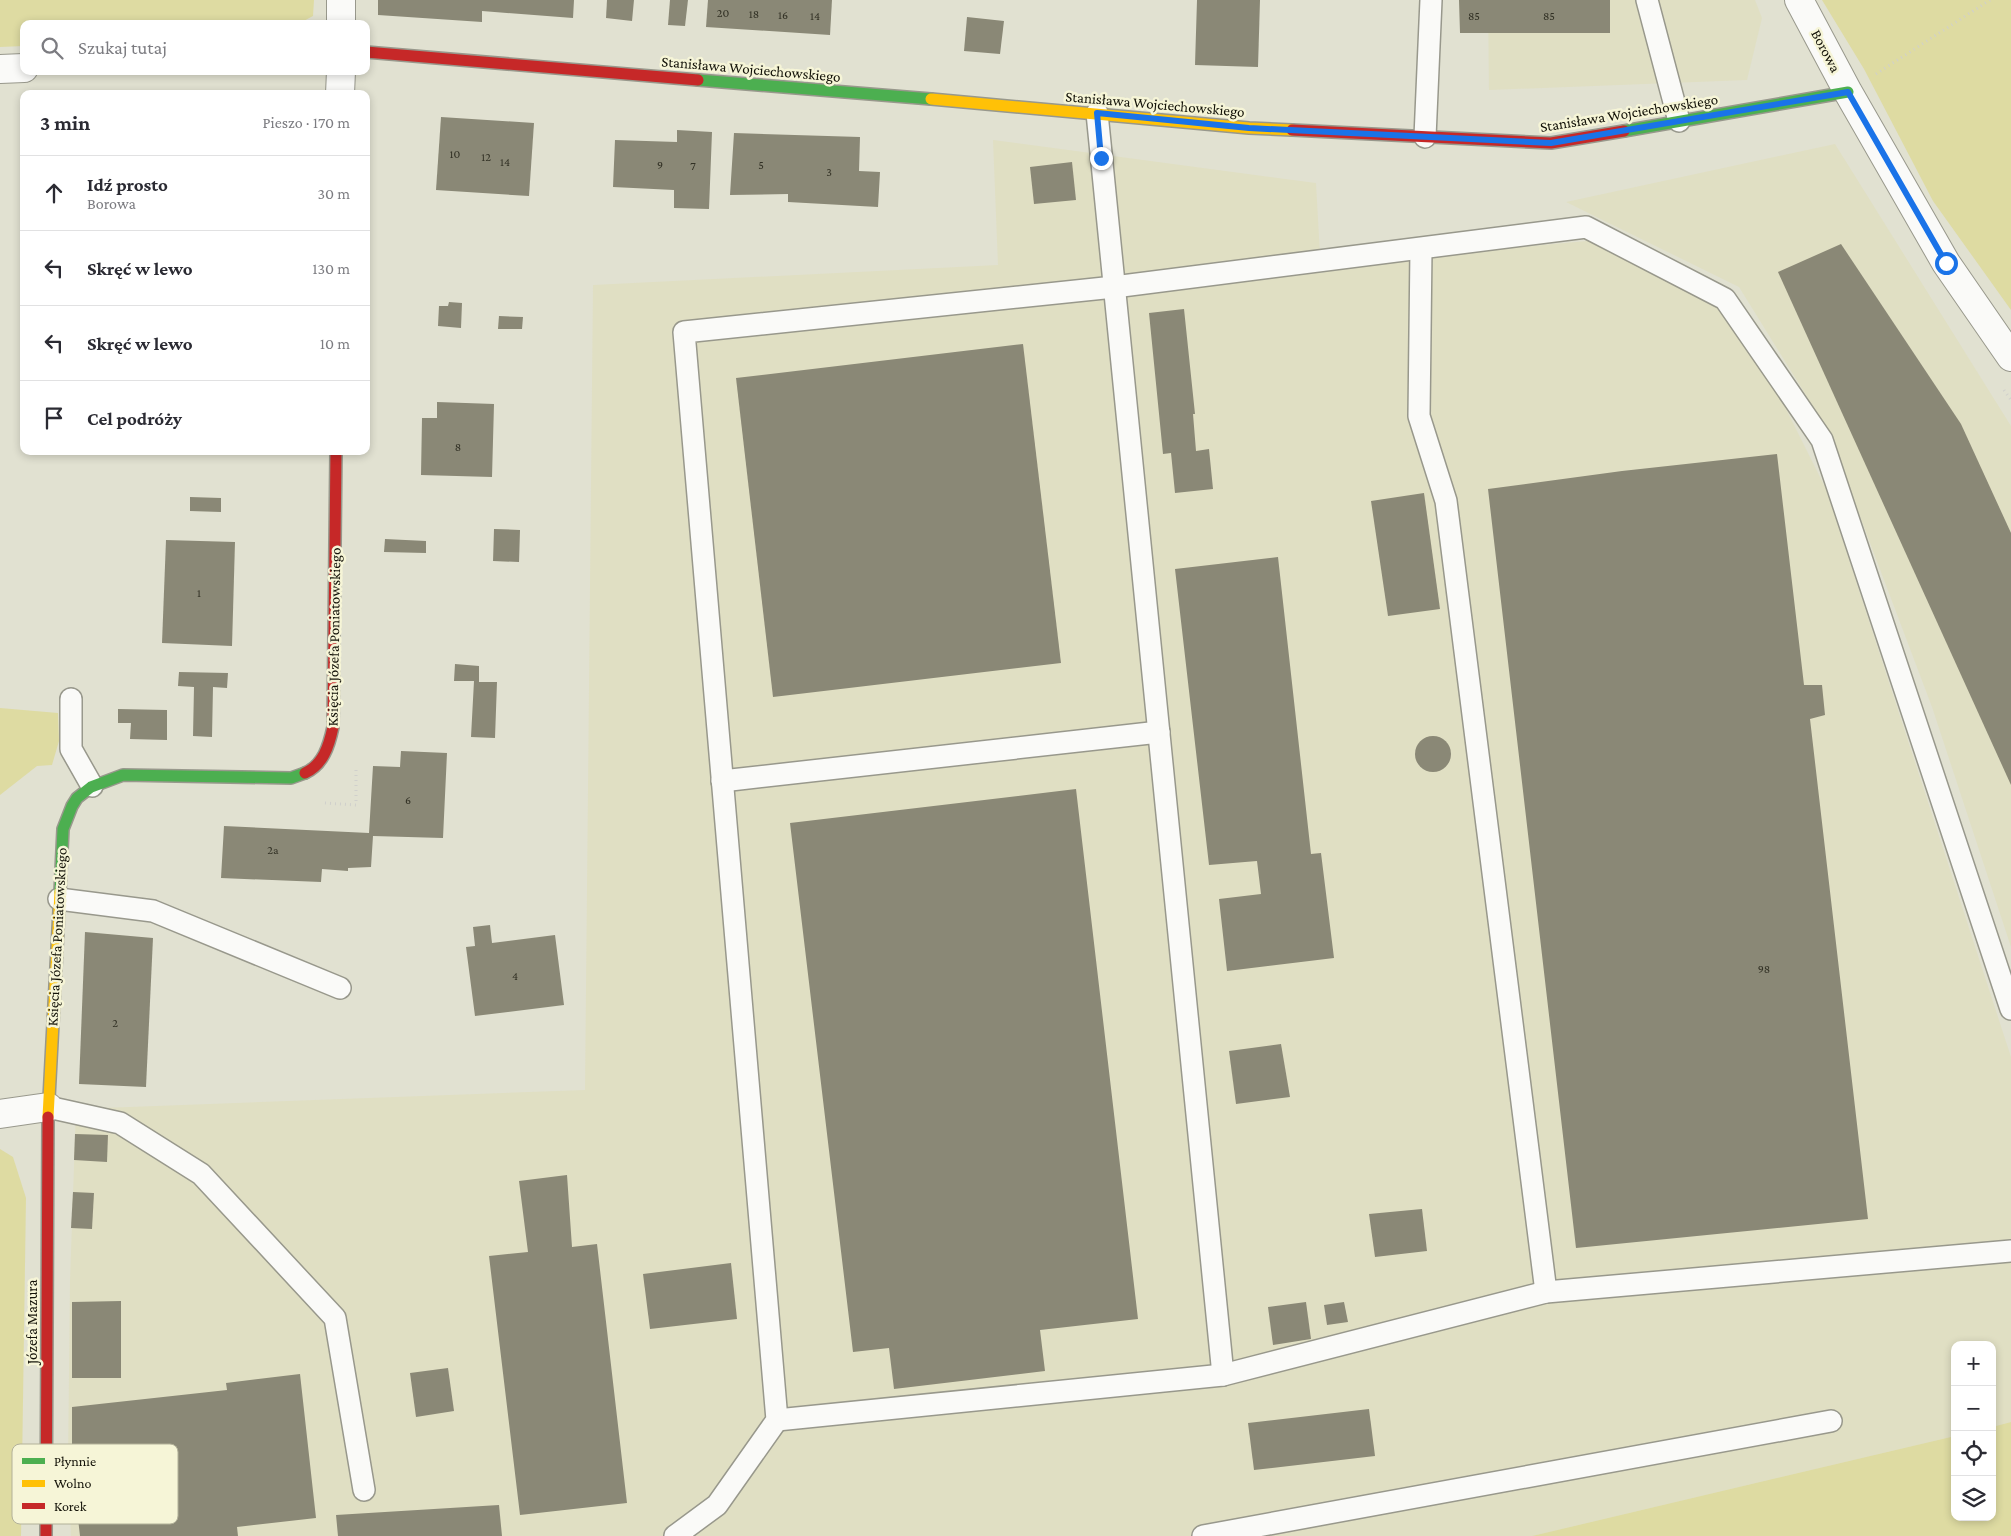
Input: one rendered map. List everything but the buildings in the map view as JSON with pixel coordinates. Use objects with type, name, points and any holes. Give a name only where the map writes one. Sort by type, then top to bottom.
[{"type":"street","points":[[341,0],[341,20]]},
{"type":"street","name":"Borowa","points":[[1799,0],[1848,92],[1946,263],[2011,357]]},
{"type":"street","name":"Stanisława Wojciechowskiego","points":[[370,52],[1097,113],[1249,128],[1551,143],[1848,92]]},
{"type":"street","points":[[0,69],[20,68]]},
{"type":"street","points":[[340,90],[341,75]]},
{"type":"street","name":"Księcia Józefa Poniatowskiego","points":[[48,1107],[63,829],[69,809],[84,791],[101,781],[123,775],[291,778],[302,776],[320,762],[330,742],[333,727],[336,455]]},
{"type":"street","points":[[0,1114],[48,1107]]},
{"type":"street","name":"Józefa Mazura","points":[[46,1444],[48,1107]]},
{"type":"lane","points":[[1425,137],[1431,0]]},
{"type":"lane","points":[[1648,0],[1679,121]]},
{"type":"lane","points":[[1097,113],[1223,1375]]},
{"type":"lane","points":[[675,1536],[718,1505],[777,1420],[684,332],[1114,287],[1586,227],[1725,299],[1822,440],[2011,1009]]},
{"type":"lane","points":[[1421,248],[1419,416],[1446,501],[1546,1292]]},
{"type":"lane","points":[[70,699],[71,749],[92,786]]},
{"type":"lane","points":[[722,781],[1159,732]]},
{"type":"lane","points":[[59,899],[152,912],[340,988]]},
{"type":"lane","points":[[48,1107],[120,1123],[201,1174],[335,1318],[364,1490]]},
{"type":"lane","points":[[777,1420],[1223,1375],[1546,1292],[2011,1251]]},
{"type":"lane","points":[[1203,1536],[1830,1421]]},
{"type":"path","points":[[1848,92],[1990,0]]},
{"type":"shaded area","points":[[0,0],[314,0],[313,16],[306,20],[20,20],[20,46],[0,47]]},
{"type":"shaded area","points":[[1488,0],[1755,0],[1762,18],[1747,80],[1489,90]]},
{"type":"shaded area","points":[[1822,0],[2011,0],[2011,310],[1933,201],[1864,69]]},
{"type":"shaded area","points":[[993,140],[1316,183],[1321,273],[1376,260],[1598,240],[1713,299],[1775,387],[1826,489],[2011,1057],[2011,1422],[1996,1426],[1996,1341],[1951,1341],[1951,1437],[1532,1536],[71,1536],[70,1524],[178,1524],[178,1444],[68,1444],[70,1281],[76,1109],[585,1090],[593,285],[998,265]]},
{"type":"shaded area","points":[[1835,144],[2011,426],[2011,947],[1932,707],[1827,429],[1739,287],[1566,202]]},
{"type":"shaded area","points":[[0,708],[58,713],[59,741],[52,765],[37,766],[0,795]]},
{"type":"shaded area","points":[[0,1149],[13,1157],[26,1198],[22,1444],[12,1444],[12,1524],[21,1524],[21,1536],[0,1536]]},
{"type":"shaded area","points":[[2011,1422],[2011,1536],[1532,1536],[1951,1437],[1951,1521],[1996,1521],[1996,1426]]},
{"type":"traffic: fast","points":[[698,80],[931,99]]},
{"type":"traffic: fast","points":[[1624,131],[1848,92]]},
{"type":"traffic: fast","points":[[60,892],[63,829],[77,798],[91,787],[123,775],[291,778],[305,773]]},
{"type":"traffic: slow","points":[[931,99],[1249,128],[1292,130]]},
{"type":"traffic: slow","points":[[48,1117],[60,892]]},
{"type":"traffic: jam","points":[[370,52],[698,80]]},
{"type":"traffic: jam","points":[[1292,130],[1551,143],[1624,131]]},
{"type":"traffic: jam","points":[[305,773],[321,760],[327,748],[333,727],[336,455]]},
{"type":"traffic: jam","points":[[46,1444],[48,1117]]},
{"type":"traffic: jam","points":[[46,1524],[46,1536]]},
{"type":"route","points":[[1101,158],[1097,113],[1249,128],[1551,143],[1848,92],[1946,263]]}]
